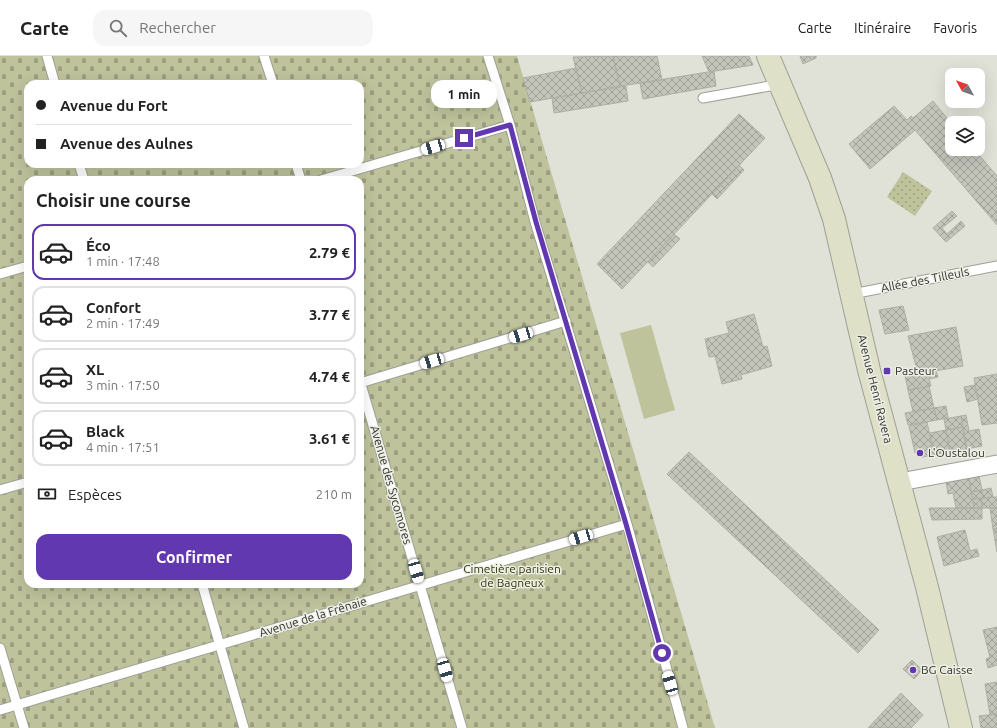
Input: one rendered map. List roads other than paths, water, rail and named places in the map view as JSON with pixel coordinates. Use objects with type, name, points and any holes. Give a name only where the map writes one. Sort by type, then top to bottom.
[{"type":"street","name":"Avenue Henri Ravera","points":[[768,56],[820,178],[834,219],[869,370],[900,482],[959,726]]},
{"type":"street","points":[[900,482],[997,464]]},
{"type":"lane","points":[[47,56],[54,80]]},
{"type":"lane","points":[[264,56],[272,80]]},
{"type":"lane","points":[[488,56],[510,125],[536,222],[626,524],[682,728]]},
{"type":"lane","points":[[704,98],[781,84]]},
{"type":"lane","points":[[364,168],[510,125]]},
{"type":"lane","points":[[336,176],[363,168]]},
{"type":"lane","name":"Allée des Tilleuls","points":[[852,294],[997,266]]},
{"type":"lane","points":[[0,274],[24,267]]},
{"type":"lane","points":[[364,381],[566,321]]},
{"type":"lane","name":"Avenue des Sycomores","points":[[364,396],[462,728]]},
{"type":"lane","points":[[0,490],[24,483]]},
{"type":"lane","name":"Avenue de la Frênaie","points":[[0,710],[626,524]]},
{"type":"lane","points":[[203,588],[244,728]]},
{"type":"lane","points":[[0,648],[24,728]]},
{"type":"place","name":"Pasteur","points":[[887,371]]},
{"type":"place","name":"L'Oustalou","points":[[920,453]]},
{"type":"place","name":"BG Caisse","points":[[913,670]]},
{"type":"park label","name":"Cimetière parisien de Bagneux","points":[[512,576]]}]
